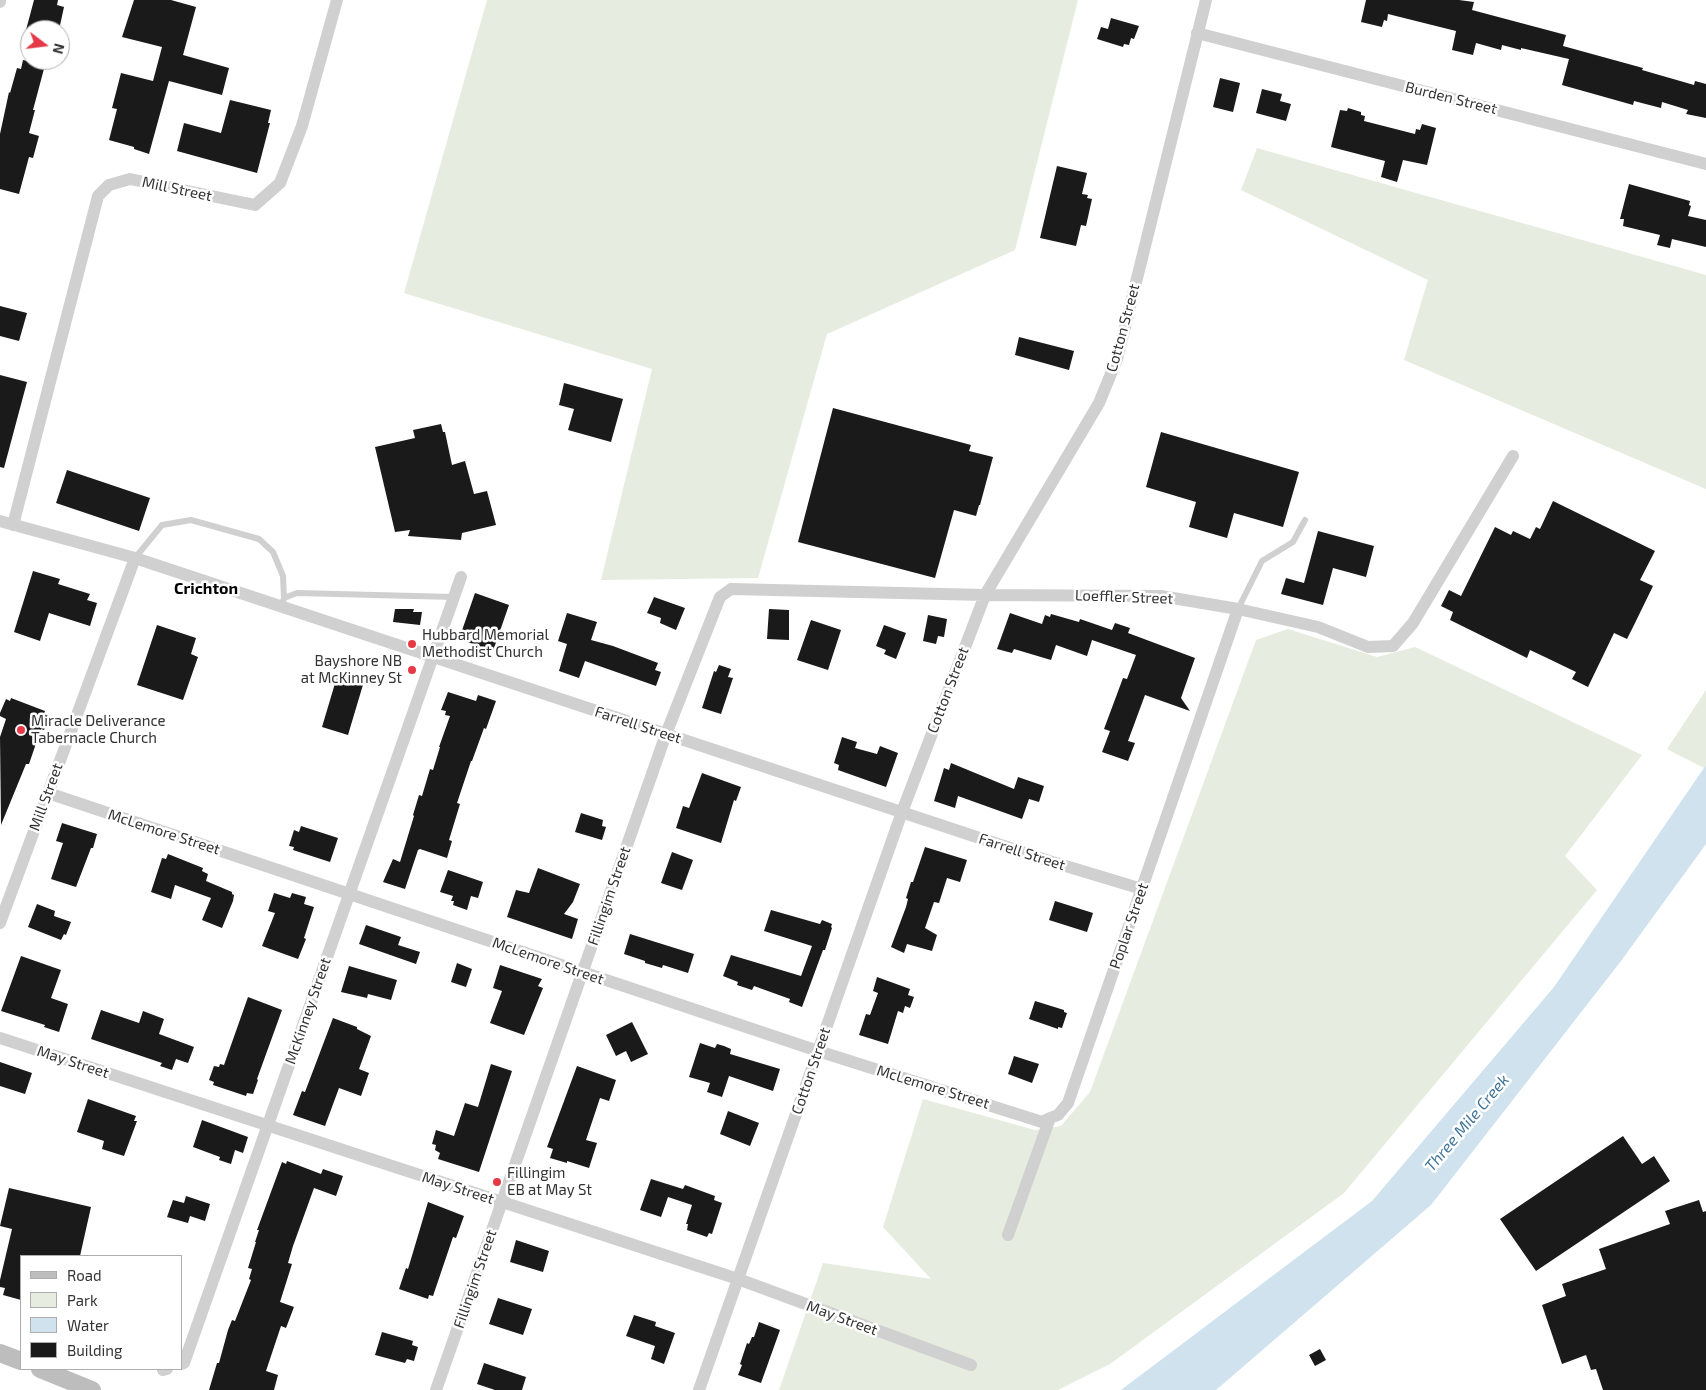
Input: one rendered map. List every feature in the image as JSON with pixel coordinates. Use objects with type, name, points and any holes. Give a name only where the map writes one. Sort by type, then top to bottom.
[{"type":"street","name":"Mill Street","points":[[13,525],[98,196],[109,185],[130,178],[255,205],[280,183],[302,126],[337,0]]},
{"type":"street","name":"Cotton Street","points":[[699,1390],[902,812],[985,594],[1099,403],[1117,360],[1206,0]]},
{"type":"street","name":"Burden Street","points":[[1197,33],[1706,164]]},
{"type":"street","name":"Loeffler Street","points":[[801,591],[1161,596],[1238,609],[1318,627],[1368,647],[1393,646],[1413,623],[1513,456]]},
{"type":"street","name":"Farrell Street","points":[[0,521],[282,602],[433,657],[1049,861],[1142,889]]},
{"type":"street","name":"Mill Street","points":[[0,923],[134,558]]},
{"type":"street","name":"McKinney Street","points":[[182,1364],[184,1363],[461,577]]},
{"type":"street","name":"Fillingim Street","points":[[436,1390],[666,734],[720,597],[731,590],[801,591]]},
{"type":"street","name":"Poplar Street","points":[[1008,1235],[1050,1118],[1058,1115],[1068,1103],[1238,609]]},
{"type":"street","name":"McLemore Street","points":[[48,794],[818,1051],[1042,1122],[1050,1118]]},
{"type":"street","name":"May Street","points":[[0,1038],[738,1279],[971,1365]]},
{"type":"street","points":[[0,1353],[20,1361]]},
{"type":"street","points":[[42,1370],[92,1390]]},
{"type":"lane","points":[[134,558],[162,525],[191,520],[259,539],[273,552],[283,576],[282,602]]},
{"type":"lane","points":[[1238,609],[1262,561],[1293,542],[1305,520]]},
{"type":"lane","points":[[282,602],[297,594],[454,597]]},
{"type":"green space","points":[[487,0],[1078,0],[1015,250],[827,334],[758,578],[601,580],[652,369],[404,293]]},
{"type":"green space","points":[[1257,148],[1706,275],[1706,489],[1404,360],[1428,280],[1241,190]]},
{"type":"green space","points":[[1288,629],[1377,657],[1415,647],[1642,755],[1565,856],[1597,890],[1344,1193],[1110,1364],[1058,1390],[779,1390],[823,1263],[931,1279],[883,1227],[923,1099],[1035,1130],[1061,1126],[1090,1092],[1256,640]]},
{"type":"green space","points":[[1706,690],[1706,765],[1704,768],[1667,749]]},
{"type":"water","name":"Three Mile Creek","points":[[1706,765],[1706,844],[1621,961],[1431,1205],[1216,1390],[1121,1390],[1372,1201],[1554,987]]},
{"type":"building","points":[[34,0],[58,0],[57,5],[64,7],[61,20],[29,20]]},
{"type":"building","points":[[134,0],[171,0],[196,7],[183,55],[229,68],[222,95],[169,81],[149,154],[134,149],[134,147],[109,140],[117,109],[112,108],[121,73],[153,81],[162,47],[122,37]]},
{"type":"building","points":[[1366,0],[1459,0],[1474,2],[1472,10],[1566,35],[1563,46],[1643,68],[1642,70],[1694,85],[1695,81],[1706,84],[1706,118],[1686,114],[1688,110],[1662,102],[1661,108],[1634,101],[1633,105],[1562,85],[1569,59],[1521,48],[1521,50],[1502,45],[1501,50],[1476,43],[1473,55],[1452,50],[1456,31],[1388,14],[1387,21],[1384,20],[1382,27],[1361,22]]},
{"type":"building","points":[[1111,18],[1139,26],[1134,39],[1131,38],[1129,45],[1124,44],[1123,47],[1097,39],[1101,27],[1108,29]]},
{"type":"building","points":[[17,68],[20,70],[44,70],[29,133],[39,136],[33,158],[29,157],[19,194],[0,189],[0,134],[9,92]]},
{"type":"building","points":[[1220,78],[1240,83],[1233,112],[1213,107]]},
{"type":"building","points":[[1262,89],[1282,94],[1280,101],[1291,104],[1286,121],[1256,113]]},
{"type":"building","points":[[230,100],[271,110],[268,123],[270,123],[257,173],[177,151],[184,123],[221,133]]},
{"type":"building","points":[[1348,108],[1361,112],[1361,115],[1365,116],[1364,121],[1415,134],[1416,129],[1420,130],[1422,124],[1436,128],[1427,165],[1403,160],[1397,182],[1381,177],[1385,161],[1331,147],[1340,110],[1347,111]]},
{"type":"building","points":[[1057,166],[1087,173],[1082,194],[1088,195],[1087,198],[1092,199],[1086,226],[1081,225],[1076,246],[1040,238]]},
{"type":"building","points":[[1629,184],[1690,201],[1689,205],[1691,206],[1688,216],[1706,220],[1706,247],[1672,239],[1670,248],[1657,245],[1660,235],[1623,226],[1624,219],[1620,219]]},
{"type":"building","points":[[0,306],[27,313],[19,341],[0,336]]},
{"type":"building","points":[[1019,337],[1074,351],[1069,370],[1015,355]]},
{"type":"building","points":[[0,375],[27,382],[4,468],[0,467]]},
{"type":"building","points":[[564,383],[623,399],[611,442],[568,430],[574,409],[559,405]]},
{"type":"building","points":[[833,408],[971,445],[969,451],[993,457],[976,516],[954,510],[935,578],[798,542]]},
{"type":"building","points":[[441,424],[443,432],[445,432],[452,465],[465,461],[474,494],[487,491],[496,525],[462,533],[461,540],[408,536],[410,530],[395,532],[375,447],[415,438],[413,430]]},
{"type":"building","points":[[1161,432],[1299,472],[1283,527],[1234,513],[1227,538],[1189,527],[1196,502],[1146,487]]},
{"type":"building","points":[[67,470],[150,498],[139,531],[56,503]]},
{"type":"building","points":[[1553,501],[1655,551],[1640,580],[1653,586],[1635,623],[1627,639],[1614,633],[1588,687],[1572,679],[1576,672],[1530,650],[1527,658],[1450,620],[1453,612],[1441,606],[1449,590],[1461,596],[1495,527],[1511,535],[1513,531],[1530,539],[1536,527],[1540,529]]},
{"type":"building","points":[[1318,531],[1374,546],[1366,577],[1333,568],[1323,605],[1281,594],[1286,578],[1304,583]]},
{"type":"building","points":[[33,571],[60,579],[58,584],[90,594],[87,600],[97,603],[90,626],[49,613],[40,641],[14,632]]},
{"type":"building","points":[[475,593],[509,605],[493,651],[459,639]]},
{"type":"building","points":[[654,597],[685,608],[676,630],[660,623],[661,618],[647,613]]},
{"type":"building","points":[[395,609],[414,609],[413,612],[422,612],[420,625],[393,622]]},
{"type":"building","points":[[769,609],[789,610],[789,640],[767,639]]},
{"type":"building","points":[[567,613],[597,622],[591,640],[658,663],[655,670],[661,672],[656,686],[585,661],[579,678],[559,671],[567,644],[558,641]]},
{"type":"building","points":[[1010,613],[1042,624],[1045,615],[1050,617],[1051,614],[1079,622],[1080,619],[1112,630],[1115,623],[1130,628],[1128,633],[1195,658],[1181,698],[1190,711],[1145,695],[1128,741],[1135,743],[1128,761],[1102,752],[1110,731],[1104,729],[1123,678],[1127,679],[1136,655],[1092,640],[1087,656],[1056,645],[1051,660],[1014,649],[1012,653],[997,649]]},
{"type":"building","points":[[928,615],[947,619],[944,637],[938,636],[936,644],[923,641]]},
{"type":"building","points":[[811,620],[841,630],[828,670],[797,660]]},
{"type":"building","points":[[157,625],[196,638],[191,654],[198,657],[183,700],[137,685]]},
{"type":"building","points":[[884,625],[906,633],[896,659],[884,654],[886,650],[876,646]]},
{"type":"building","points":[[719,665],[731,669],[728,677],[733,678],[721,714],[702,708],[714,671],[716,672]]},
{"type":"building","points":[[339,670],[365,678],[348,735],[322,727]]},
{"type":"building","points":[[448,692],[476,701],[478,695],[496,701],[486,729],[484,728],[471,761],[457,803],[460,804],[449,840],[452,841],[447,858],[418,850],[405,889],[383,882],[393,859],[400,862],[419,795],[422,796],[430,769],[433,770],[450,716],[445,715],[446,711],[441,710]]},
{"type":"building","points":[[11,698],[45,711],[44,714],[50,716],[44,730],[41,729],[29,764],[26,764],[1,825],[0,737],[6,719],[0,716],[0,713],[6,699],[10,701]]},
{"type":"building","points":[[842,737],[857,742],[855,748],[877,754],[880,746],[898,753],[886,787],[838,770],[839,765],[834,763]]},
{"type":"building","points":[[951,763],[1014,789],[1018,777],[1044,786],[1039,802],[1029,799],[1022,819],[958,796],[955,808],[934,801],[944,768],[949,770]]},
{"type":"building","points":[[702,773],[741,787],[736,801],[734,800],[721,843],[676,828],[683,806],[689,808]]},
{"type":"building","points":[[581,813],[603,820],[602,826],[606,827],[602,840],[575,832]]},
{"type":"building","points":[[62,823],[97,834],[76,887],[51,879],[63,843],[56,841]]},
{"type":"building","points":[[301,826],[338,838],[330,862],[293,850],[294,847],[289,846],[294,830],[299,832]]},
{"type":"building","points":[[925,847],[967,860],[960,882],[947,878],[939,903],[934,902],[925,928],[937,935],[932,951],[907,944],[904,953],[891,947],[906,907],[908,899],[906,898],[911,882],[913,882]]},
{"type":"building","points":[[672,852],[693,860],[682,890],[661,883]]},
{"type":"building","points":[[168,854],[203,868],[202,871],[208,874],[206,881],[232,892],[234,895],[233,901],[222,928],[202,920],[211,898],[175,885],[171,899],[151,892],[162,858],[166,859]]},
{"type":"building","points":[[538,868],[580,884],[573,902],[564,914],[578,919],[572,939],[507,917],[516,890],[529,893]]},
{"type":"building","points":[[448,870],[483,882],[478,898],[471,896],[467,910],[453,905],[454,901],[451,901],[453,896],[440,892]]},
{"type":"building","points":[[274,893],[290,898],[292,893],[306,897],[304,904],[314,907],[304,938],[306,939],[298,959],[262,946],[275,913],[268,911]]},
{"type":"building","points":[[1055,901],[1093,913],[1087,932],[1049,920]]},
{"type":"building","points":[[37,904],[55,911],[54,916],[71,922],[66,935],[64,934],[61,940],[28,927]]},
{"type":"building","points":[[771,910],[820,924],[822,920],[832,924],[825,950],[823,950],[802,1007],[789,1002],[790,999],[754,986],[752,990],[737,985],[738,982],[723,976],[731,955],[801,976],[812,946],[764,931]]},
{"type":"building","points":[[366,925],[401,937],[398,945],[420,952],[416,964],[359,944]]},
{"type":"building","points":[[630,934],[694,954],[688,973],[663,965],[662,968],[645,963],[645,961],[624,954]]},
{"type":"building","points":[[21,956],[61,970],[51,998],[68,1004],[59,1032],[44,1027],[45,1025],[1,1011]]},
{"type":"building","points":[[457,963],[472,969],[466,987],[451,982]]},
{"type":"building","points":[[500,965],[542,979],[538,986],[543,988],[524,1035],[490,1023],[502,991],[493,988]]},
{"type":"building","points":[[349,966],[397,980],[391,1000],[368,994],[367,998],[341,992]]},
{"type":"building","points":[[877,977],[910,989],[908,995],[914,997],[910,1008],[905,1006],[903,1013],[898,1011],[888,1044],[859,1035],[866,1014],[870,1015],[878,993],[873,991]]},
{"type":"building","points":[[248,997],[282,1010],[253,1094],[247,1093],[246,1096],[213,1085],[214,1082],[209,1080],[214,1066],[224,1065]]},
{"type":"building","points":[[1035,1001],[1064,1010],[1067,1013],[1062,1028],[1058,1027],[1058,1029],[1029,1019]]},
{"type":"building","points":[[101,1010],[139,1023],[143,1011],[164,1019],[159,1034],[194,1047],[188,1063],[176,1059],[172,1070],[160,1066],[162,1063],[91,1039]]},
{"type":"building","points":[[333,1018],[357,1027],[357,1029],[371,1036],[359,1069],[369,1073],[361,1096],[339,1088],[325,1126],[293,1115],[302,1091],[305,1092]]},
{"type":"building","points":[[632,1022],[648,1054],[631,1062],[626,1051],[616,1056],[606,1035]]},
{"type":"building","points":[[700,1043],[715,1048],[717,1044],[724,1046],[731,1049],[730,1054],[780,1069],[773,1091],[729,1076],[722,1097],[707,1092],[710,1083],[689,1077]]},
{"type":"building","points":[[1014,1056],[1039,1064],[1032,1083],[1008,1074]]},
{"type":"building","points":[[0,1062],[32,1073],[25,1094],[0,1086]]},
{"type":"building","points":[[491,1064],[512,1071],[479,1172],[438,1159],[440,1153],[435,1150],[436,1145],[432,1144],[436,1130],[454,1136],[465,1103],[478,1107]]},
{"type":"building","points":[[577,1066],[616,1080],[609,1101],[600,1098],[586,1140],[597,1143],[589,1168],[550,1158],[553,1149],[547,1147]]},
{"type":"building","points":[[88,1099],[136,1116],[134,1121],[137,1121],[124,1156],[102,1149],[104,1141],[77,1132]]},
{"type":"building","points":[[728,1111],[759,1123],[750,1146],[720,1134]]},
{"type":"building","points":[[202,1120],[248,1137],[243,1153],[235,1150],[231,1164],[219,1160],[220,1157],[193,1147]]},
{"type":"building","points":[[1623,1136],[1642,1164],[1654,1156],[1670,1181],[1536,1271],[1500,1219]]},
{"type":"building","points":[[287,1161],[321,1174],[323,1169],[343,1176],[336,1196],[314,1188],[293,1246],[288,1263],[292,1264],[280,1302],[294,1307],[286,1328],[281,1326],[266,1371],[278,1375],[274,1390],[209,1390],[228,1330],[232,1320],[235,1321],[251,1280],[249,1279],[252,1269],[248,1268],[259,1230],[257,1230],[282,1162],[286,1164]]},
{"type":"building","points":[[651,1179],[683,1189],[685,1185],[715,1196],[714,1200],[722,1203],[712,1234],[709,1233],[707,1237],[687,1230],[688,1224],[686,1224],[692,1205],[668,1197],[661,1217],[640,1210]]},
{"type":"building","points":[[9,1188],[91,1207],[80,1255],[20,1255],[20,1300],[3,1295],[5,1288],[0,1287],[12,1229],[0,1226]]},
{"type":"building","points":[[186,1196],[210,1204],[205,1221],[190,1216],[188,1223],[167,1217],[173,1200],[184,1203]]},
{"type":"building","points":[[1699,1200],[1703,1212],[1706,1211],[1706,1390],[1603,1390],[1596,1369],[1591,1370],[1586,1355],[1562,1364],[1542,1305],[1566,1296],[1562,1284],[1606,1269],[1599,1249],[1670,1224],[1665,1211]]},
{"type":"building","points":[[428,1202],[464,1216],[456,1238],[453,1237],[433,1296],[429,1295],[428,1299],[399,1289],[406,1268],[408,1269]]},
{"type":"building","points":[[516,1240],[549,1251],[543,1272],[510,1262]]},
{"type":"building","points":[[498,1298],[532,1309],[523,1335],[489,1324]]},
{"type":"building","points":[[634,1315],[656,1322],[655,1326],[675,1333],[664,1364],[651,1359],[655,1346],[626,1336]]},
{"type":"building","points":[[759,1322],[780,1330],[761,1383],[738,1375],[747,1343],[749,1344],[752,1337],[754,1337]]},
{"type":"building","points":[[382,1332],[413,1341],[412,1345],[418,1347],[414,1361],[407,1359],[405,1363],[375,1355]]},
{"type":"building","points":[[1320,1349],[1326,1360],[1315,1366],[1309,1355]]},
{"type":"building","points":[[484,1363],[526,1377],[522,1390],[495,1390],[477,1384]]},
{"type":"place","name":"Hubbard Memorial Methodist Church","points":[[412,644]]},
{"type":"place","name":"Bayshore NB at McKinney St","points":[[412,670]]},
{"type":"place","name":"Miracle Deliverance Tabernacle Church","points":[[21,730]]},
{"type":"place","name":"Fillingim EB at May St","points":[[497,1182]]},
{"type":"district","name":"Crichton","points":[[206,589]]}]
